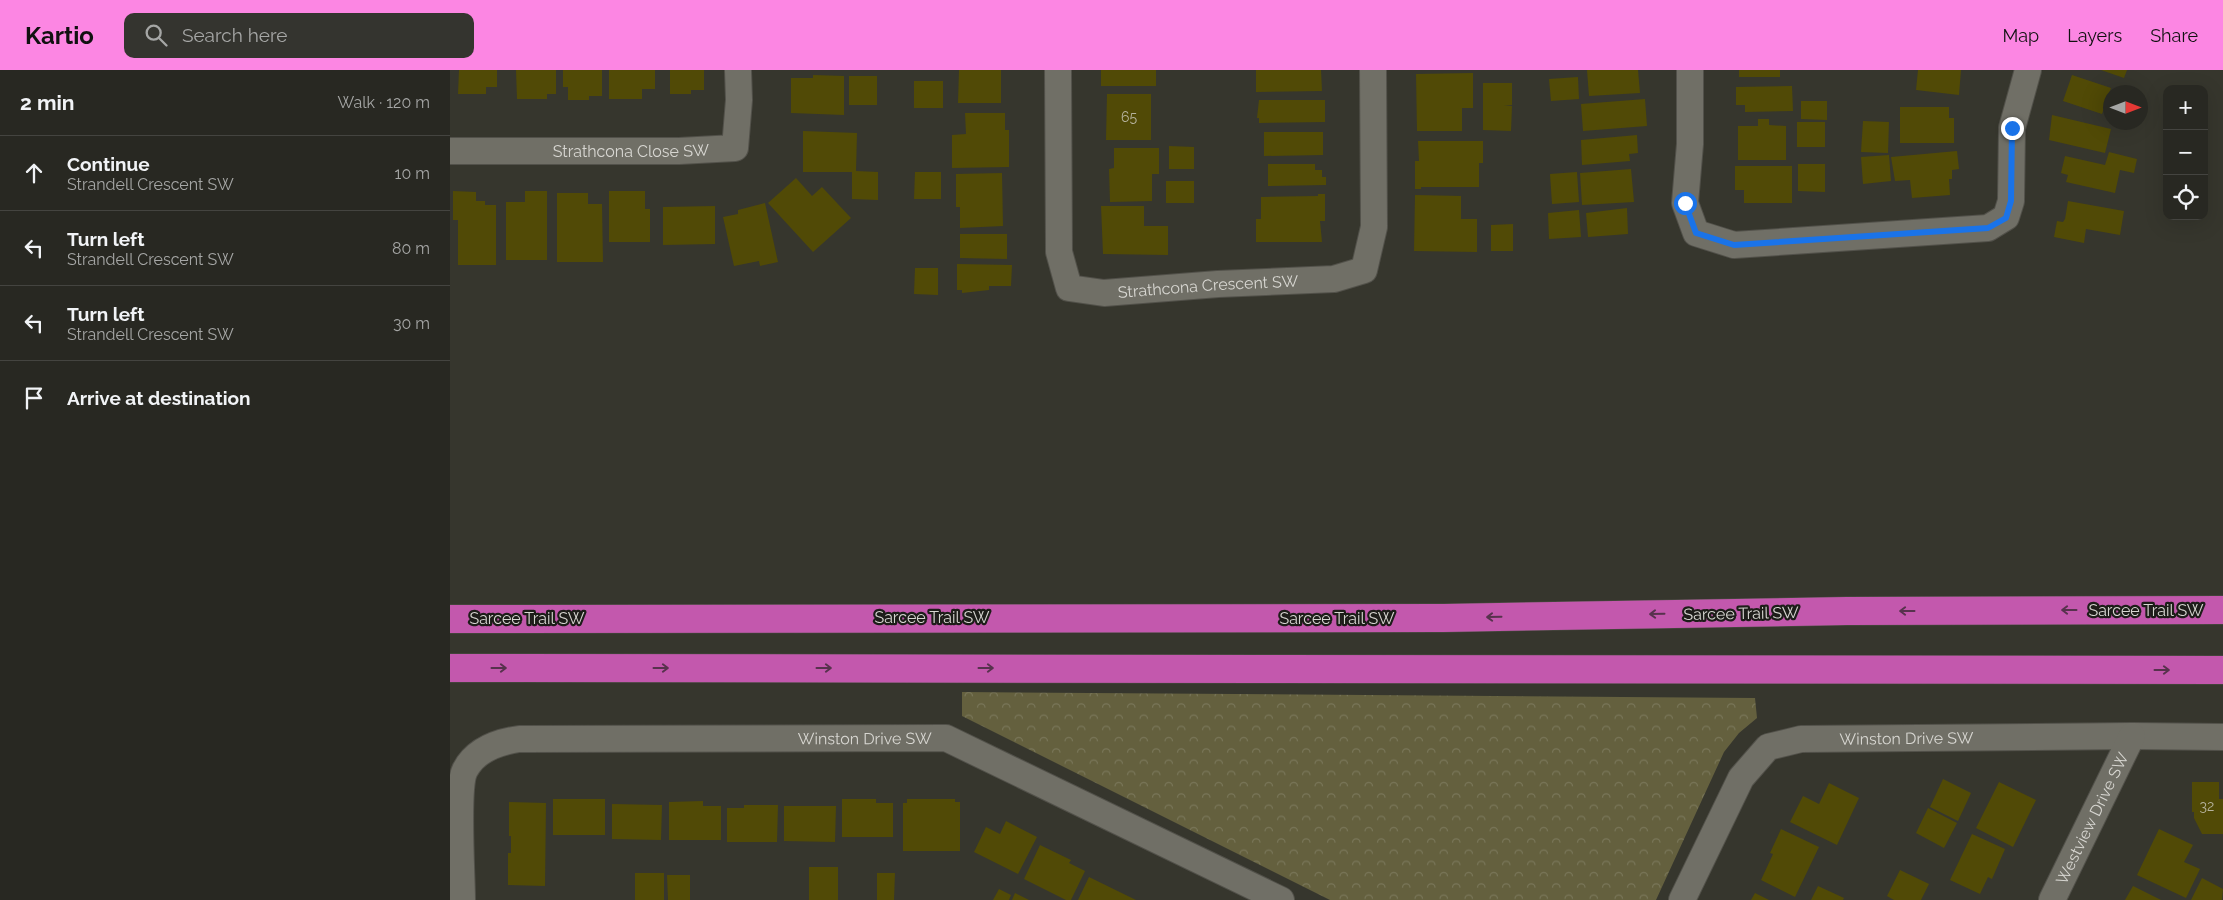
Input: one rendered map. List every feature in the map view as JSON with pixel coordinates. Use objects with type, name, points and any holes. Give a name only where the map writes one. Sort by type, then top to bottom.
[{"type":"highway","name":"Sarcee Trail SW","points":[[450,618],[1444,618],[1847,611],[2223,610]]},
{"type":"highway","points":[[450,668],[2223,670]]},
{"type":"street","name":"Strathcona Close SW","points":[[450,151],[680,151],[735,148],[739,100],[738,70]]},
{"type":"street","name":"Strathcona Crescent SW","points":[[1058,70],[1059,252],[1069,288],[1104,293],[1218,284],[1334,279],[1364,270],[1374,227],[1373,70]]},
{"type":"street","points":[[1690,70],[1690,144],[1685,203],[1696,233],[1734,245],[1988,228],[2006,218],[2011,201],[2012,128],[2028,70]]},
{"type":"street","name":"Westview Drive SW","points":[[2052,900],[2132,736]]},
{"type":"street","name":"Winston Drive SW","points":[[1682,900],[1742,778],[1768,747],[1801,739],[2223,737]]},
{"type":"street","name":"Winston Drive SW","points":[[462,900],[460,800],[464,770],[477,756],[498,742],[520,739],[946,738],[1281,900]]},
{"type":"green space","points":[[962,692],[1755,698],[1757,718],[1739,733],[1724,752],[1656,900],[1330,900],[962,716]]},
{"type":"building","points":[[459,70],[497,70],[497,87],[486,87],[486,94],[458,94]]},
{"type":"building","points":[[516,70],[556,70],[556,94],[547,94],[547,99],[517,99]]},
{"type":"building","points":[[563,70],[602,70],[602,96],[589,96],[589,100],[568,100],[568,87],[563,87]]},
{"type":"building","points":[[609,70],[655,70],[655,89],[642,89],[642,99],[609,99]]},
{"type":"building","points":[[670,70],[704,70],[704,90],[691,90],[691,94],[670,94]]},
{"type":"building","points":[[959,70],[1001,70],[1001,103],[958,103]]},
{"type":"building","points":[[1101,70],[1156,70],[1156,86],[1101,86]]},
{"type":"building","points":[[1256,70],[1321,70],[1322,91],[1256,92]]},
{"type":"building","points":[[1587,70],[1638,70],[1640,93],[1589,96]]},
{"type":"building","points":[[1739,70],[1780,70],[1780,77],[1739,77]]},
{"type":"building","points":[[1918,70],[1961,70],[1959,95],[1916,90]]},
{"type":"building","points":[[2101,70],[2127,70],[2124,78]]},
{"type":"building","points":[[1473,73],[1473,108],[1462,108],[1462,131],[1417,131],[1416,74]]},
{"type":"building","points":[[813,75],[844,76],[844,115],[791,113],[791,78],[813,78]]},
{"type":"building","points":[[2072,75],[2103,85],[2102,114],[2063,101]]},
{"type":"building","points":[[849,76],[877,76],[877,105],[849,105]]},
{"type":"building","points":[[1578,77],[1579,99],[1551,101],[1549,79]]},
{"type":"building","points":[[914,81],[943,81],[943,108],[914,108]]},
{"type":"building","points":[[1483,83],[1512,83],[1512,105],[1504,106],[1512,106],[1511,131],[1483,130]]},
{"type":"building","points":[[1792,86],[1793,111],[1745,112],[1745,105],[1736,105],[1736,87]]},
{"type":"building","points":[[1107,94],[1151,94],[1151,140],[1106,140]]},
{"type":"building","points":[[1645,99],[1647,126],[1583,131],[1581,104]]},
{"type":"building","points":[[1259,100],[1325,100],[1325,122],[1259,123],[1259,118],[1257,118]]},
{"type":"building","points":[[1801,101],[1827,101],[1827,120],[1801,119]]},
{"type":"building","points":[[1900,107],[1949,107],[1949,118],[1954,118],[1954,143],[1900,143]]},
{"type":"building","points":[[965,113],[1005,113],[1005,130],[1009,130],[1009,167],[952,168],[952,135],[966,134]]},
{"type":"building","points":[[2052,115],[2103,127],[2103,130],[2111,130],[2105,153],[2049,140]]},
{"type":"building","points":[[1758,119],[1769,119],[1769,125],[1786,126],[1786,160],[1738,160],[1738,126],[1758,126]]},
{"type":"building","points":[[1863,121],[1889,122],[1888,153],[1861,152]]},
{"type":"building","points":[[1797,122],[1825,122],[1825,147],[1797,147]]},
{"type":"building","points":[[803,131],[857,133],[856,171],[878,172],[878,200],[852,199],[852,172],[803,172]]},
{"type":"building","points":[[1264,132],[1323,132],[1323,155],[1264,156]]},
{"type":"building","points":[[1637,135],[1638,153],[1629,154],[1630,161],[1582,165],[1581,140]]},
{"type":"building","points":[[1418,141],[1483,141],[1483,163],[1479,163],[1479,187],[1421,187],[1421,189],[1415,189],[1415,161],[1419,161]]},
{"type":"building","points":[[1169,146],[1194,147],[1194,169],[1169,169]]},
{"type":"building","points":[[1114,148],[1159,148],[1159,174],[1152,174],[1152,201],[1110,202],[1109,169],[1114,168]]},
{"type":"building","points":[[1957,151],[1959,169],[1952,170],[1952,179],[1949,179],[1950,195],[1912,198],[1910,180],[1895,181],[1891,157]]},
{"type":"building","points":[[2109,152],[2137,159],[2134,173],[2120,170],[2115,193],[2066,182],[2068,175],[2061,173],[2065,156],[2105,165]]},
{"type":"building","points":[[1889,155],[1891,181],[1863,184],[1861,157]]},
{"type":"building","points":[[1268,164],[1315,164],[1315,170],[1322,170],[1322,177],[1326,177],[1326,185],[1268,186]]},
{"type":"building","points":[[1798,164],[1825,164],[1825,192],[1798,191]]},
{"type":"building","points":[[1735,166],[1792,166],[1792,203],[1744,203],[1744,190],[1735,190]]},
{"type":"building","points":[[1631,169],[1634,202],[1582,205],[1580,173]]},
{"type":"building","points":[[915,172],[941,172],[941,199],[914,199]]},
{"type":"building","points":[[1577,172],[1579,202],[1552,204],[1550,174]]},
{"type":"building","points":[[1002,173],[1003,226],[960,228],[960,207],[956,207],[956,174]]},
{"type":"building","points":[[796,178],[812,196],[822,187],[851,218],[813,252],[768,203]]},
{"type":"building","points":[[1166,181],[1194,181],[1194,203],[1166,203]]},
{"type":"building","points":[[453,191],[476,192],[476,201],[485,201],[485,205],[496,205],[496,265],[458,265],[458,220],[453,220]]},
{"type":"building","points":[[525,191],[547,191],[547,260],[506,260],[506,202],[525,202]]},
{"type":"building","points":[[609,191],[645,191],[645,209],[650,209],[650,242],[609,242]]},
{"type":"building","points":[[557,193],[588,193],[588,204],[602,204],[603,262],[557,262]]},
{"type":"building","points":[[1318,194],[1325,194],[1325,221],[1320,221],[1322,242],[1256,242],[1256,219],[1261,219],[1261,197],[1318,196]]},
{"type":"building","points":[[1415,195],[1461,196],[1461,219],[1477,219],[1477,252],[1414,251]]},
{"type":"building","points":[[2068,201],[2124,211],[2120,235],[2086,229],[2084,243],[2054,237],[2057,221],[2063,222],[2065,219]]},
{"type":"building","points":[[765,203],[778,262],[760,266],[759,261],[734,266],[723,217],[738,214],[738,210]]},
{"type":"building","points":[[715,206],[715,244],[663,245],[663,207]]},
{"type":"building","points":[[1101,206],[1144,206],[1144,226],[1168,226],[1168,255],[1103,254]]},
{"type":"building","points":[[1627,208],[1628,234],[1588,237],[1586,213]]},
{"type":"building","points":[[1579,210],[1581,237],[1549,239],[1548,213]]},
{"type":"building","points":[[1513,224],[1513,251],[1491,251],[1491,225]]},
{"type":"building","points":[[960,234],[1007,234],[1007,259],[960,258]]},
{"type":"building","points":[[957,264],[1012,265],[1011,286],[989,286],[989,290],[962,293],[962,290],[957,290]]},
{"type":"building","points":[[915,268],[938,268],[938,295],[914,294]]},
{"type":"building","points":[[1943,779],[1971,793],[1958,821],[1930,807]]},
{"type":"building","points":[[1999,782],[2036,800],[2013,847],[1976,828]]},
{"type":"building","points":[[2192,782],[2219,782],[2219,799],[2223,799],[2223,834],[2202,834],[2194,818],[2194,812],[2192,812]]},
{"type":"building","points":[[1829,783],[1859,798],[1837,845],[1790,822],[1803,796],[1819,804]]},
{"type":"building","points":[[553,799],[605,799],[605,835],[553,835]]},
{"type":"building","points":[[842,799],[876,799],[876,803],[893,803],[893,837],[842,837]]},
{"type":"building","points":[[907,799],[955,799],[955,802],[960,802],[960,851],[903,851],[903,803],[907,803]]},
{"type":"building","points":[[703,801],[703,806],[721,806],[721,840],[669,840],[669,802]]},
{"type":"building","points":[[509,802],[546,803],[545,886],[508,885],[508,853],[511,853]]},
{"type":"building","points":[[612,804],[662,805],[661,840],[612,839]]},
{"type":"building","points":[[744,805],[778,805],[777,842],[727,842],[727,808],[744,808]]},
{"type":"building","points":[[784,806],[836,806],[835,842],[784,841]]},
{"type":"building","points":[[1928,808],[1957,823],[1944,848],[1916,833]]},
{"type":"building","points":[[1006,821],[1037,837],[1018,874],[974,852],[986,827],[1000,834]]},
{"type":"building","points":[[1781,829],[1819,847],[1795,897],[1761,880],[1773,854],[1770,853]]},
{"type":"building","points":[[2159,829],[2193,845],[2184,862],[2200,869],[2186,898],[2137,875]]},
{"type":"building","points":[[1972,834],[2005,849],[1992,879],[1988,877],[1980,894],[1950,880]]},
{"type":"building","points":[[1040,845],[1071,860],[1069,863],[1085,871],[1071,900],[1066,900],[1024,879]]},
{"type":"building","points":[[809,867],[838,867],[838,900],[809,900]]},
{"type":"building","points":[[1900,870],[1929,884],[1921,900],[1894,900],[1887,896]]},
{"type":"building","points":[[635,873],[664,873],[664,900],[635,900]]},
{"type":"building","points":[[877,873],[895,873],[894,900],[877,900]]},
{"type":"building","points":[[667,875],[690,875],[690,900],[668,900]]},
{"type":"building","points":[[1089,877],[1136,900],[1078,900]]},
{"type":"building","points":[[2202,878],[2223,889],[2222,900],[2191,900]]},
{"type":"building","points":[[1818,886],[1844,898],[1843,900],[1811,900]]},
{"type":"building","points":[[2133,886],[2161,900],[2125,900]]},
{"type":"building","points":[[999,889],[1011,895],[1009,900],[993,900]]},
{"type":"building","points":[[1015,893],[1029,900],[1012,900]]},
{"type":"building","points":[[1755,893],[1769,900],[1751,900]]},
{"type":"route","points":[[1685,203],[1696,233],[1734,245],[1988,228],[2006,218],[2011,201],[2012,128]]}]
